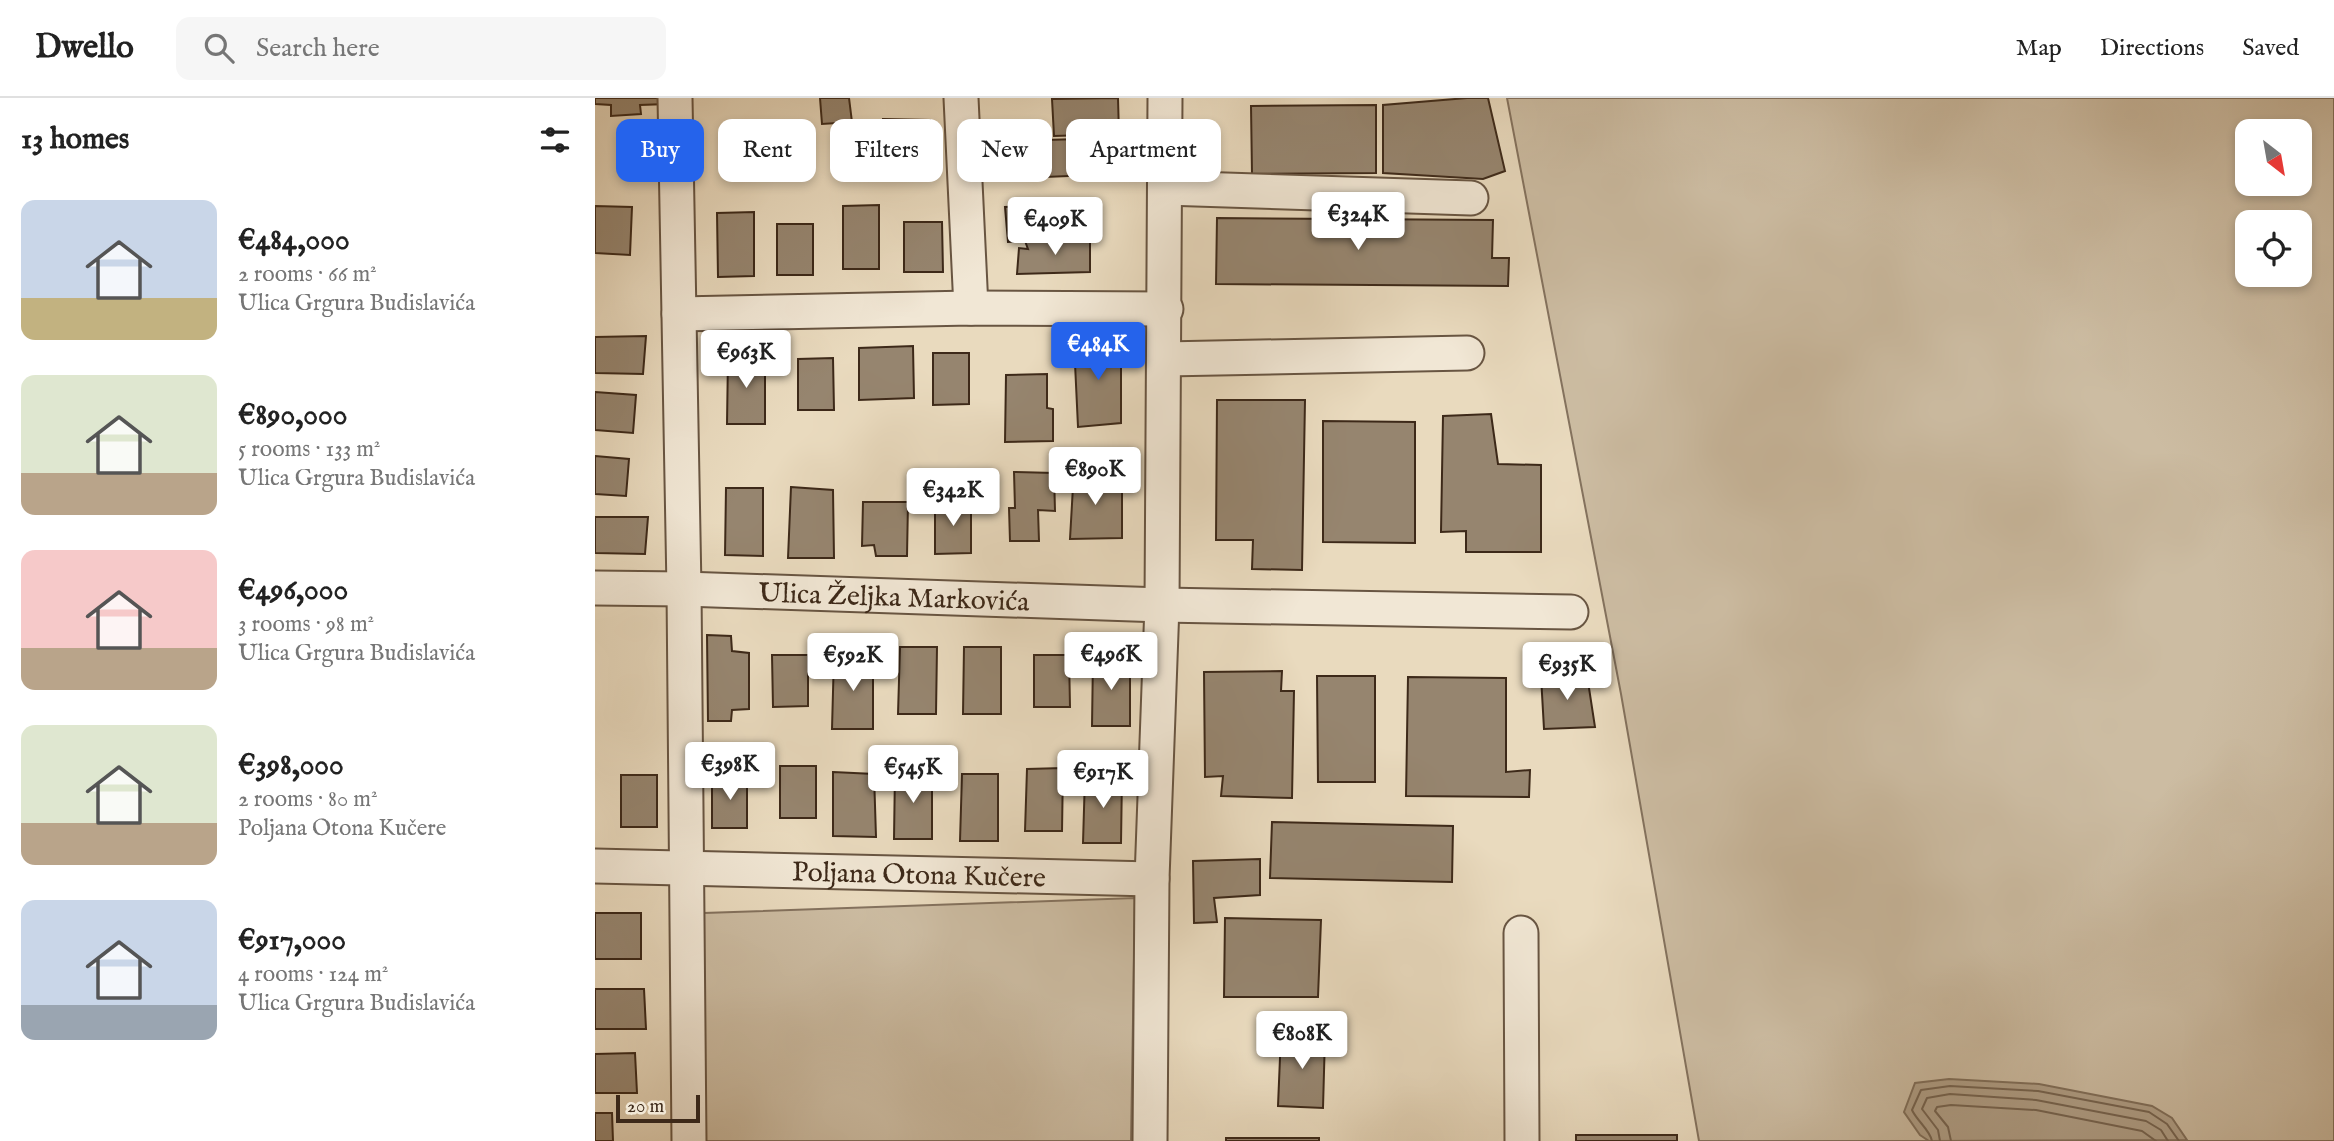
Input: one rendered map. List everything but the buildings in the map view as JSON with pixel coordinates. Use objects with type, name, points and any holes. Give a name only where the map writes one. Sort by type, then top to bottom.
[{"type":"street","points":[[675,98],[684,589],[689,1141]]},
{"type":"street","points":[[961,98],[971,308]]},
{"type":"street","points":[[1150,1141],[1152,879],[1162,605],[1165,98]]},
{"type":"street","points":[[1165,188],[1471,198]]},
{"type":"street","points":[[679,314],[971,308],[1165,309]]},
{"type":"street","points":[[1165,359],[1467,353]]},
{"type":"street","name":"Ulica Željka Markovića","points":[[595,588],[1162,605],[1571,612]]},
{"type":"street","name":"Poljana Otona Kučere","points":[[595,866],[1152,879]]},
{"type":"street","points":[[1521,933],[1522,1141]]},
{"type":"shaded area","points":[[1507,98],[2334,98],[2334,1141],[1699,1141],[1621,694]]},
{"type":"shaded area","points":[[1135,898],[1131,1141],[702,1141],[704,913]]},
{"type":"water","points":[[1949,1079],[2039,1084],[2152,1106],[2172,1118],[2187,1140],[1929,1141],[1920,1135],[1904,1112],[1915,1083]]}]
